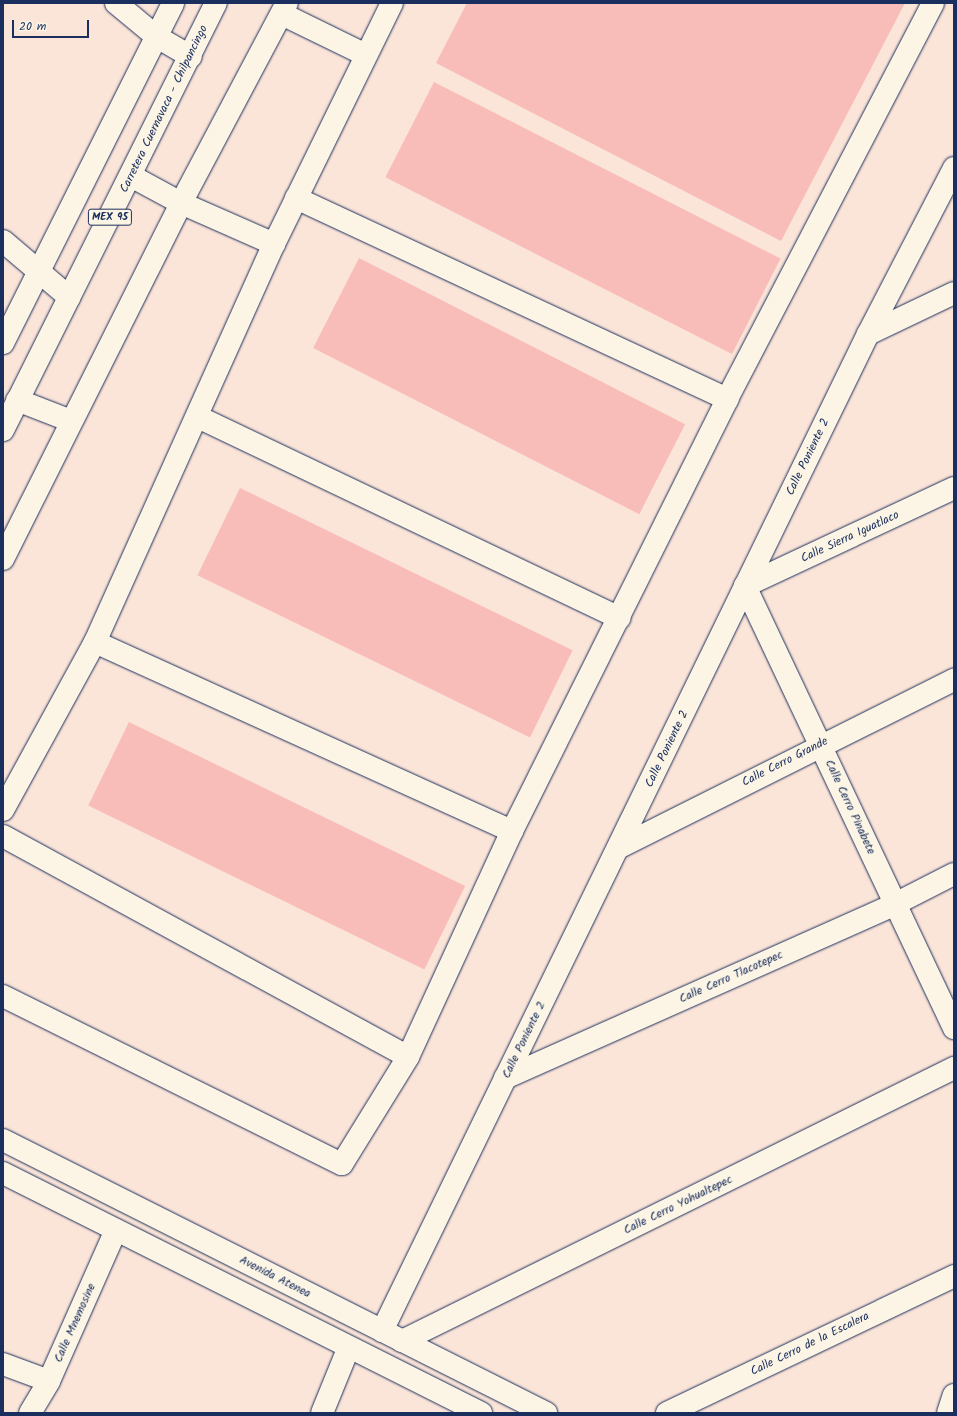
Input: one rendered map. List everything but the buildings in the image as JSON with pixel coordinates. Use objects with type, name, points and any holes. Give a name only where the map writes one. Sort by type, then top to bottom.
[{"type":"street","points":[[116,3],[157,37],[191,57]]},
{"type":"street","name":"MEX 95","points":[[3,342],[174,3]]},
{"type":"street","name":"Carretera Cuernavaca - Chilpancingo","points":[[3,430],[191,57],[216,3]]},
{"type":"street","points":[[3,810],[95,642],[198,417],[274,244],[392,3]]},
{"type":"street","points":[[3,996],[342,1164],[408,1057],[512,831],[727,399],[933,3]]},
{"type":"street","points":[[3,559],[181,203],[284,8],[366,55]]},
{"type":"street","name":"Calle Poniente 2","points":[[382,1331],[868,334],[954,168]]},
{"type":"street","points":[[131,176],[181,203],[274,244]]},
{"type":"street","points":[[296,198],[727,399]]},
{"type":"street","points":[[3,241],[37,272],[69,297]]},
{"type":"street","points":[[868,334],[954,293]]},
{"type":"street","points":[[17,400],[72,422]]},
{"type":"street","points":[[198,417],[619,618]]},
{"type":"street","name":"Calle Sierra Iguatlaco","points":[[745,586],[954,488]]},
{"type":"street","name":"Calle Cerro Pinabete","points":[[745,586],[954,1028]]},
{"type":"street","points":[[95,642],[512,831]]},
{"type":"street","name":"Calle Cerro Grande","points":[[618,848],[820,744],[954,680]]},
{"type":"street","points":[[3,836],[408,1057]]},
{"type":"street","name":"Calle Cerro Tlacotepec","points":[[506,1078],[895,904],[954,874]]},
{"type":"street","name":"Calle Cerro Yohualtepec","points":[[402,1342],[954,1068]]},
{"type":"street","name":"Avenida Atenea","points":[[3,1140],[402,1342],[546,1413]]},
{"type":"street","points":[[3,1173],[481,1413]]},
{"type":"street","name":"Calle Mnemosine","points":[[30,1413],[49,1381],[116,1230]]},
{"type":"street","name":"Calle Cerro de la Escalera","points":[[667,1413],[954,1276]]},
{"type":"street","points":[[322,1413],[349,1347]]},
{"type":"street","points":[[3,1364],[49,1381]]},
{"type":"street","points":[[948,1413],[954,1395]]}]
